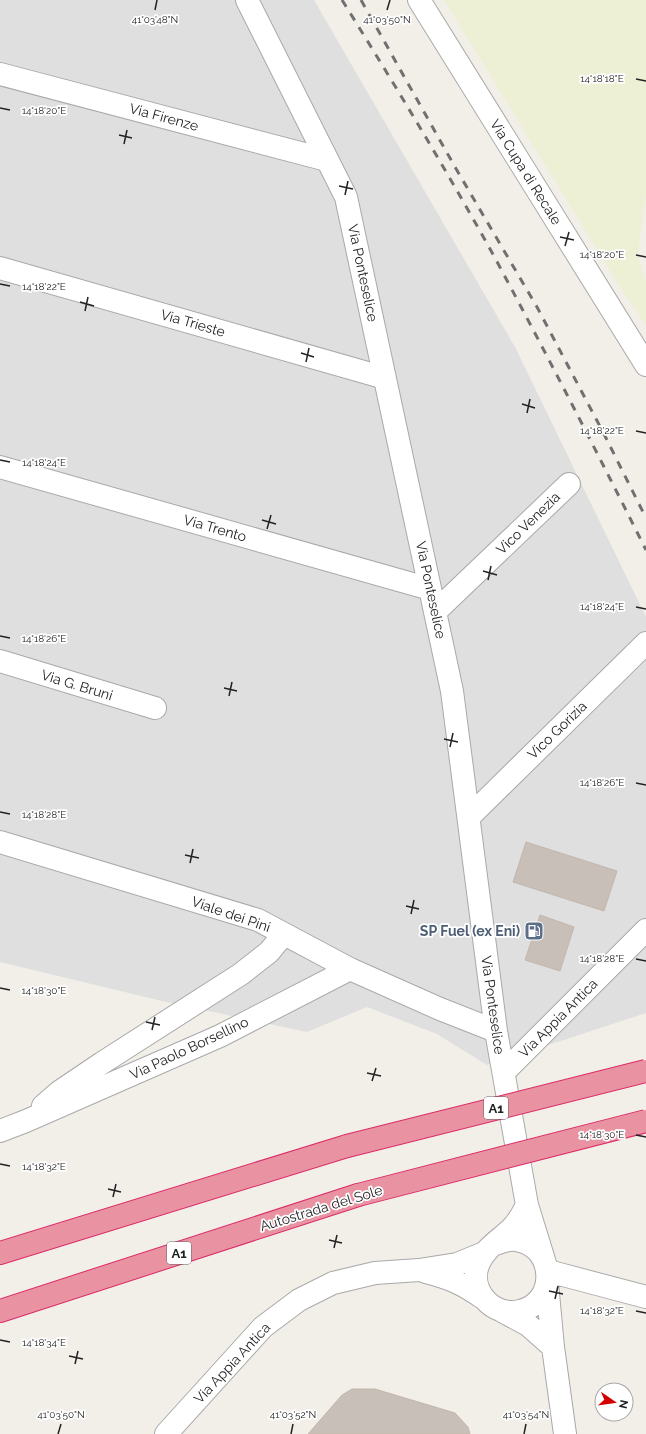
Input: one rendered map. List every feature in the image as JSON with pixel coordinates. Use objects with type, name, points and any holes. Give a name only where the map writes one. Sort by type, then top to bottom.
[{"type":"highway","name":"A1","points":[[0,1253],[347,1146],[646,1071]]},
{"type":"highway","name":"Autostrada del Sole","points":[[0,1311],[358,1195],[646,1121]]},
{"type":"street","name":"Via Ponteselice","points":[[247,0],[346,197],[452,691],[496,1031],[526,1196],[546,1271],[553,1347],[565,1434]]},
{"type":"street","name":"Via Cupa di Recale","points":[[419,0],[646,364]]},
{"type":"street","name":"Via Firenze","points":[[0,74],[328,160]]},
{"type":"street","name":"Via Trieste","points":[[0,268],[385,378]]},
{"type":"street","name":"Via Trento","points":[[0,467],[430,589]]},
{"type":"street","name":"Vico Venezia","points":[[435,612],[569,484]]},
{"type":"street","name":"Vico Gorizia","points":[[468,817],[646,643]]},
{"type":"street","name":"Via G. Bruni","points":[[0,661],[155,708]]},
{"type":"street","name":"Viale dei Pini","points":[[0,842],[258,920],[350,969],[440,1009],[496,1031]]},
{"type":"street","name":"Via Appia Antica","points":[[504,1072],[646,930]]},
{"type":"street","name":"Via Paolo Borsellino","points":[[26,1122],[59,1092],[241,974],[269,952],[284,934]]},
{"type":"street","name":"Via Paolo Borsellino","points":[[0,1131],[26,1122],[220,1036],[350,969]]},
{"type":"street","points":[[526,1196],[523,1215],[512,1228],[488,1249],[478,1264],[476,1276],[477,1288],[483,1298],[492,1306],[528,1325],[553,1347]]},
{"type":"street","points":[[488,1249],[504,1241],[510,1240],[527,1243],[537,1250],[546,1271],[543,1294],[536,1303],[526,1310],[514,1312],[502,1311]]},
{"type":"street","name":"Via Appia Antica","points":[[166,1434],[263,1327],[299,1300],[333,1283],[375,1273],[419,1270],[457,1264],[488,1249]]},
{"type":"street","name":"Via Appia Antica","points":[[419,1270],[446,1277],[464,1285],[483,1298]]},
{"type":"street","points":[[546,1271],[646,1297]]},
{"type":"shaded area","points":[[0,0],[314,0],[515,347],[646,617],[646,1013],[487,1065],[437,1034],[367,1007],[307,1032],[162,1001],[0,962]]},
{"type":"green space","points":[[444,0],[646,0],[646,195],[638,257],[646,282],[646,325],[623,292]]},
{"type":"building","points":[[526,842],[617,871],[604,911],[513,882]]},
{"type":"building","points":[[540,915],[574,927],[560,971],[525,960]]},
{"type":"building","points":[[352,1389],[375,1389],[455,1413],[468,1427],[470,1434],[308,1434],[342,1395]]},
{"type":"railway","points":[[342,0],[420,128],[495,258],[572,404],[646,550]]},
{"type":"railway","points":[[361,0],[455,167],[537,307],[604,434],[646,518]]},
{"type":"place","name":"SP Fuel (ex Eni)","points":[[534,931]]}]
